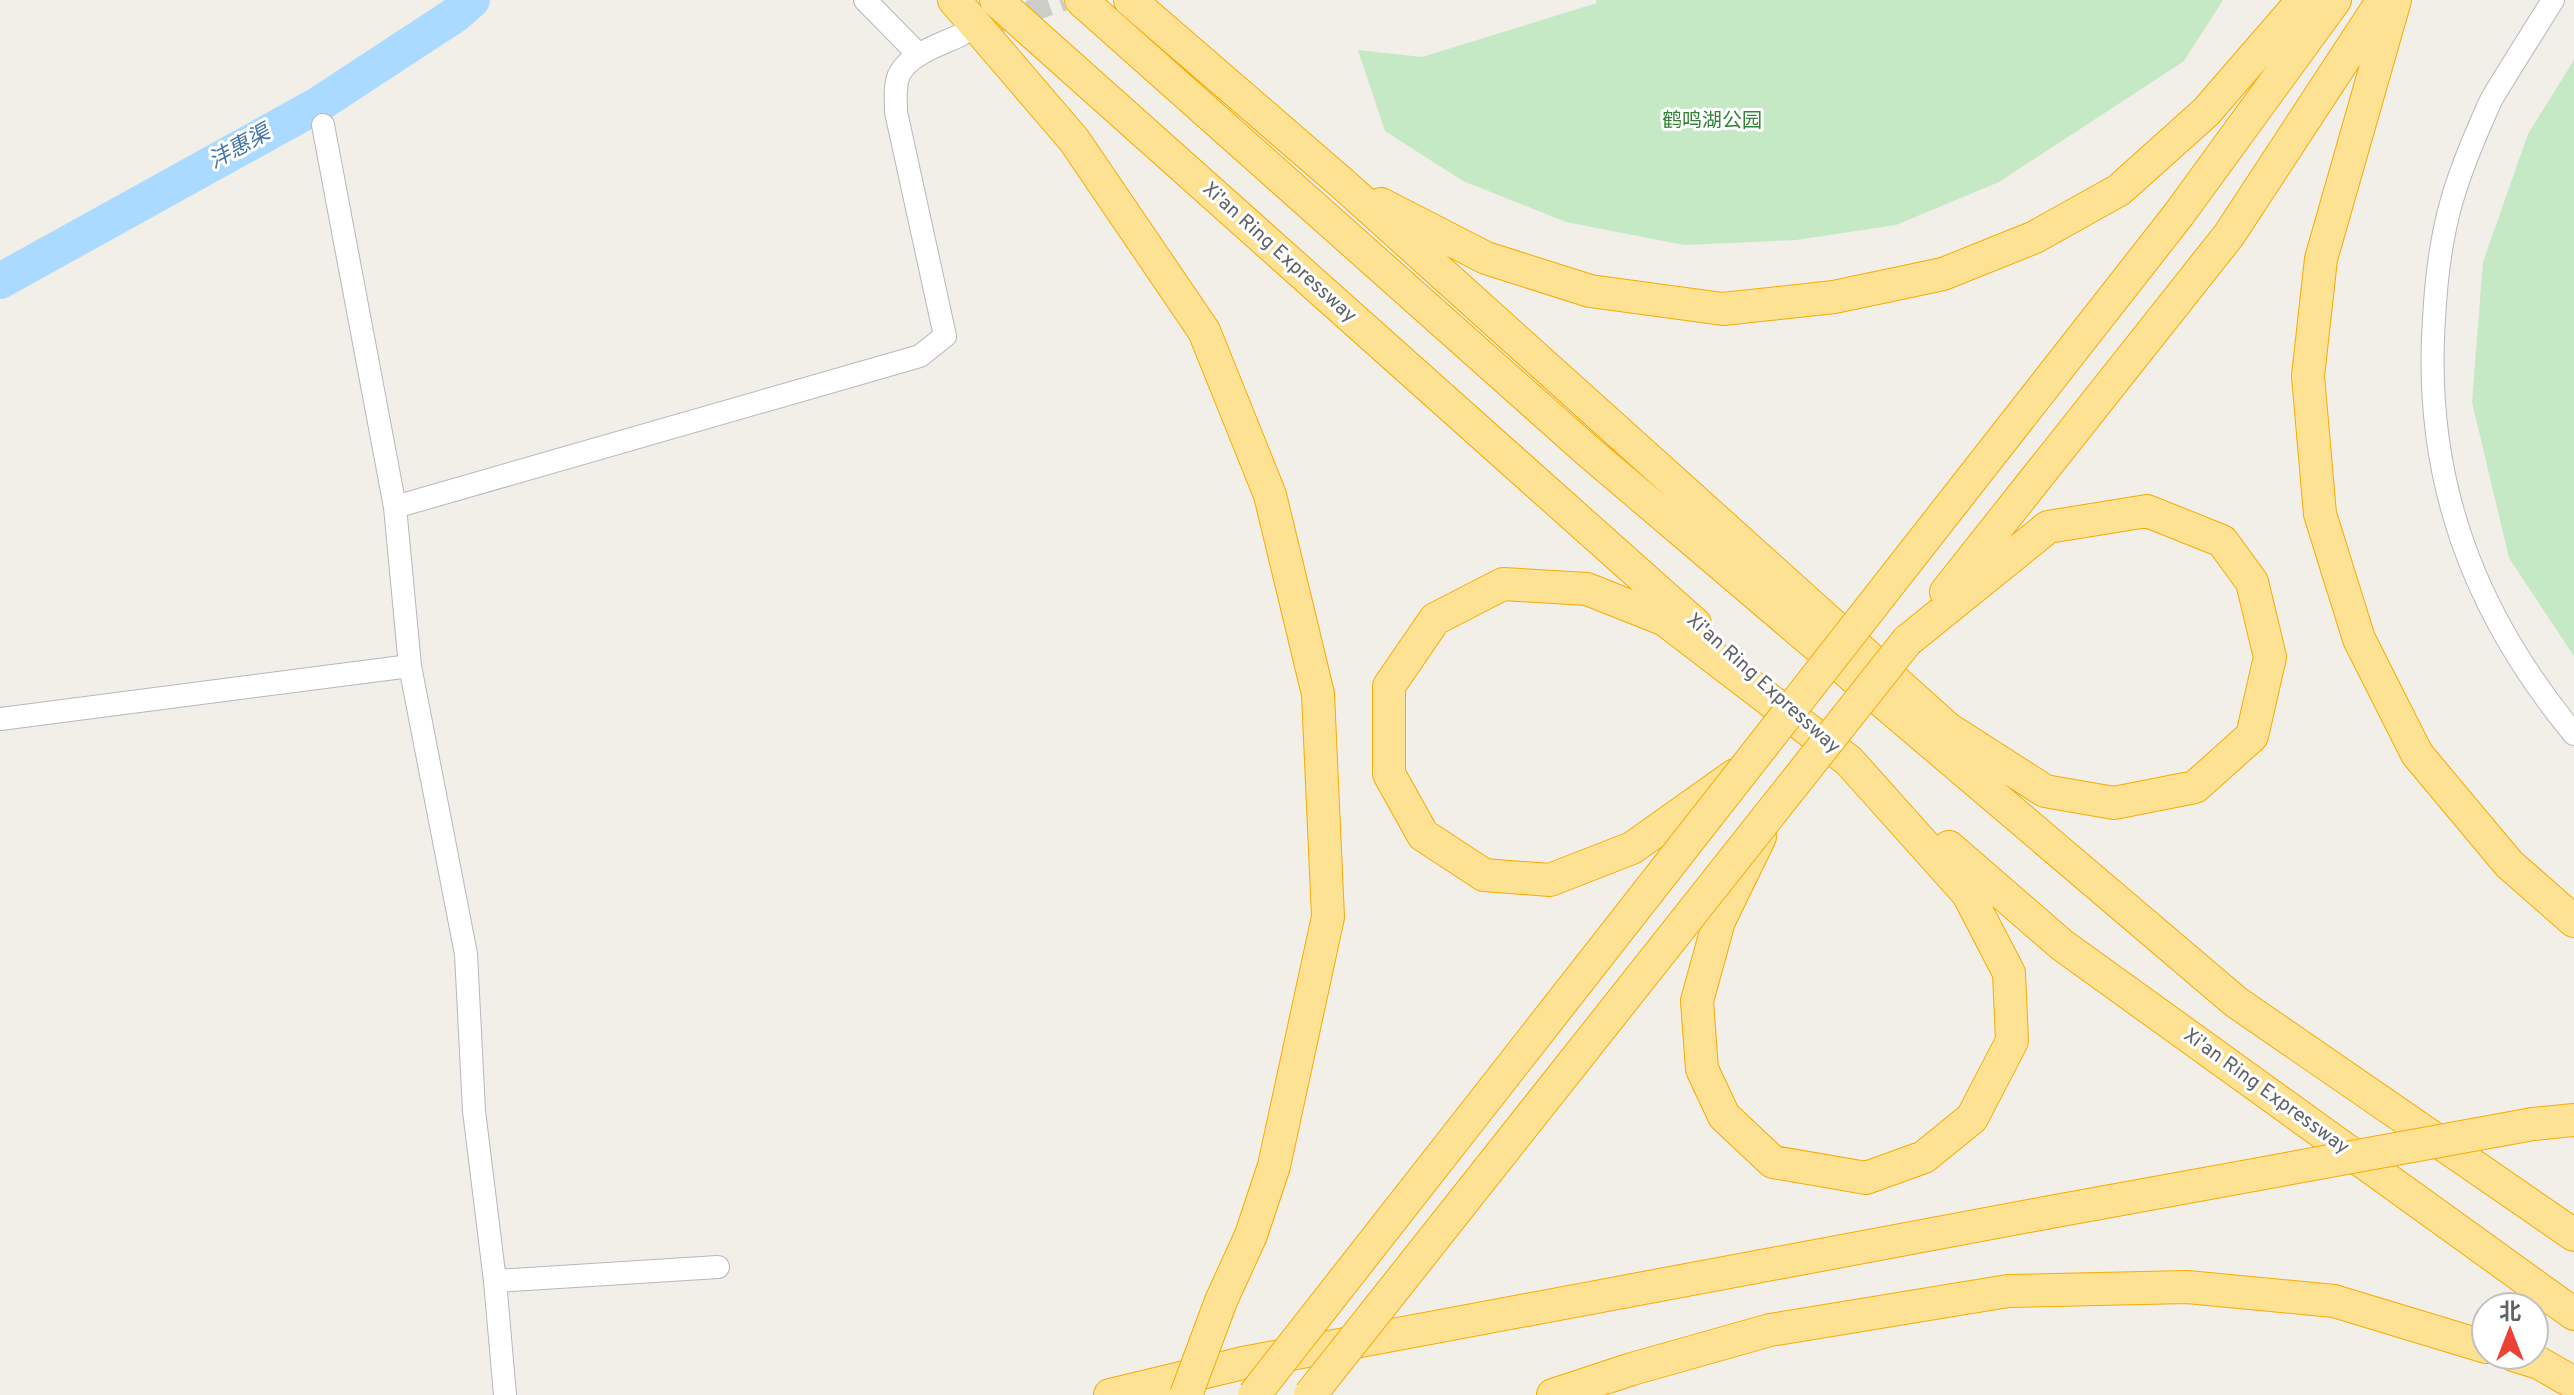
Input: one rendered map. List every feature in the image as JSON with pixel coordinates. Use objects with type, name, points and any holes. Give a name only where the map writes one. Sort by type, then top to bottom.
[{"type":"highway","points":[[954,0],[1074,140],[1204,331],[1270,495],[1318,694],[1328,917],[1274,1166],[1251,1235],[1221,1301],[1186,1395]]},
{"type":"highway","name":"Xi'an Ring Expressway","points":[[996,0],[1849,761],[2062,945],[2574,1314]]},
{"type":"highway","points":[[1081,0],[1589,452],[2236,1002],[2574,1235]]},
{"type":"highway","points":[[1130,0],[1343,184],[1947,728],[2045,791],[2114,803],[2195,787],[2252,736],[2270,657],[2252,582],[2222,541],[2147,511],[2048,527],[1907,641]]},
{"type":"highway","points":[[1343,184],[1486,258],[1590,291],[1723,309],[1834,297],[1943,274],[2035,237],[2119,190],[2206,112],[2303,0]]},
{"type":"highway","points":[[1254,1395],[2179,214],[2335,0]]},
{"type":"highway","points":[[1310,1395],[2229,235],[2383,0]]},
{"type":"highway","points":[[2395,0],[2321,259],[2308,376],[2320,514],[2359,639],[2417,754],[2509,864],[2574,921]]},
{"type":"highway","points":[[1745,768],[1632,848],[1550,880],[1484,875],[1423,835],[1389,774],[1389,686],[1435,619],[1503,584],[1587,589],[1665,620],[1849,761],[1968,894],[2009,973],[2012,1041],[1972,1118],[1924,1157],[1866,1178],[1773,1162],[1724,1116],[1702,1069],[1697,1001],[1719,921],[1774,809]]},
{"type":"highway","points":[[1110,1395],[1243,1363],[2045,1213],[2533,1124],[2574,1120]]},
{"type":"highway","points":[[1553,1395],[1770,1330],[2008,1291],[2187,1287],[2334,1301],[2470,1342]]},
{"type":"highway","points":[[2550,1369],[2574,1383]]},
{"type":"street","points":[[865,0],[919,55]]},
{"type":"street","points":[[2553,0],[2488,105],[2452,201],[2436,284],[2431,364],[2435,430],[2451,506],[2479,586],[2502,633],[2545,698],[2574,734]]},
{"type":"street","points":[[395,507],[920,356],[931,348],[945,336],[896,112],[900,72],[919,55],[961,35]]},
{"type":"street","points":[[323,125],[395,507],[410,666],[466,954],[474,1111],[495,1281],[505,1395]]},
{"type":"street","points":[[0,719],[410,666]]},
{"type":"street","points":[[495,1281],[718,1267]]},
{"type":"green space","name":"鹤鸣湖公园","points":[[1596,0],[2223,0],[2184,61],[1999,182],[1896,225],[1796,240],[1684,245],[1566,222],[1463,181],[1385,131],[1358,50],[1422,57],[1597,3]]},
{"type":"green space","points":[[2574,60],[2574,656],[2509,558],[2472,402],[2483,262],[2528,134]]},
{"type":"waterway","name":"沣惠渠","points":[[0,281],[316,106],[455,15],[472,0]]},
{"type":"tunnel","points":[[966,33],[1063,0]]}]
